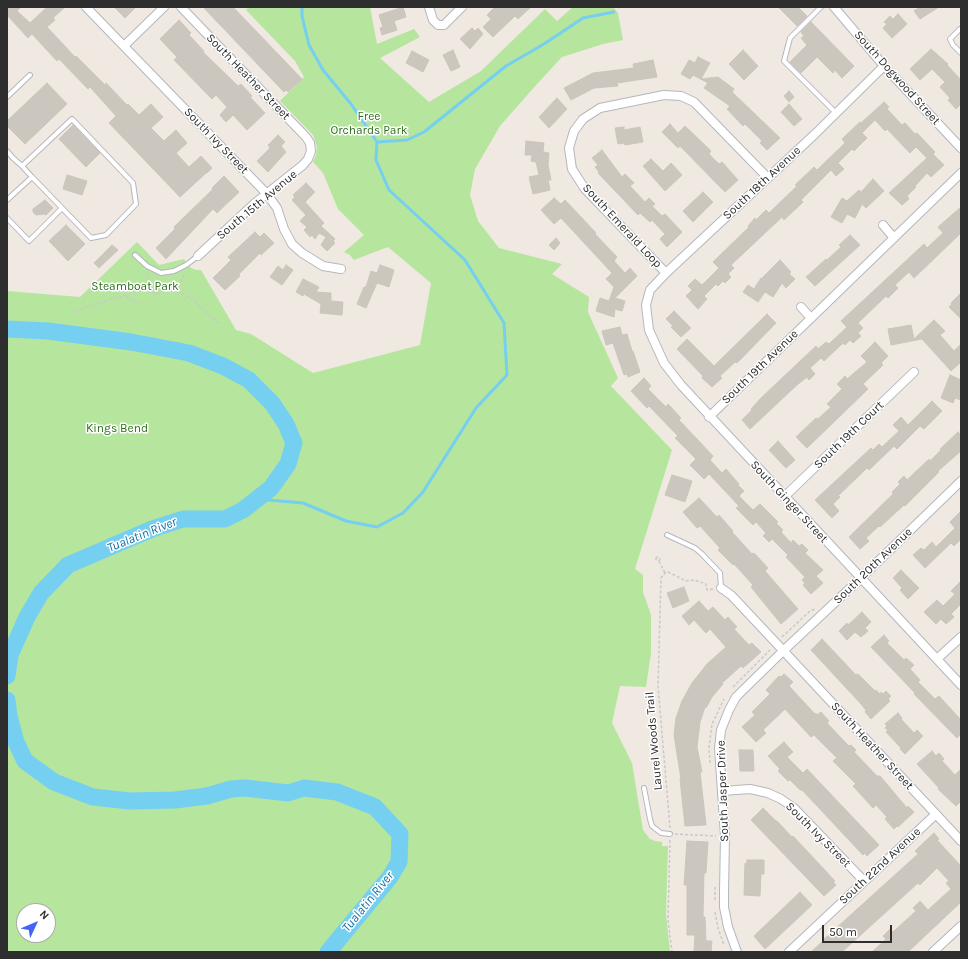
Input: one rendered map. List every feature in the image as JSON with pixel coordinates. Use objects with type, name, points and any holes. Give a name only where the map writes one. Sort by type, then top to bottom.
[{"type":"street","name":"South Ivy Street","points":[[86,7],[267,194],[277,208],[284,229],[292,244],[323,266],[341,269]]},
{"type":"street","points":[[124,46],[164,7]]},
{"type":"street","name":"South Heather Street","points":[[180,7],[306,137],[310,143],[311,151]]},
{"type":"street","points":[[430,7],[433,20],[438,25],[444,24],[462,7]]},
{"type":"street","name":"South Dogwood Street","points":[[834,7],[884,66],[961,148]]},
{"type":"street","name":"South 18th Avenue","points":[[647,302],[650,290],[666,273],[884,66]]},
{"type":"street","name":"South Emerald Loop","points":[[666,273],[585,189],[572,169],[569,148],[574,131],[583,119],[600,108],[664,95],[681,96],[694,102],[768,177]]},
{"type":"street","name":"South 15th Avenue","points":[[198,256],[254,204],[303,166],[311,151]]},
{"type":"street","name":"South 19th Avenue","points":[[709,416],[961,173]]},
{"type":"street","points":[[883,225],[894,238]]},
{"type":"street","name":"South Ginger Street","points":[[647,302],[646,306],[649,330],[664,363],[681,385],[961,685]]},
{"type":"street","points":[[801,307],[811,318]]},
{"type":"street","name":"South 19th Court","points":[[784,497],[914,372]]},
{"type":"street","name":"South 20th Avenue","points":[[783,651],[961,481]]},
{"type":"street","name":"South Heather Street","points":[[721,588],[731,595],[961,840]]},
{"type":"street","points":[[937,659],[961,637]]},
{"type":"street","name":"South Jasper Drive","points":[[737,952],[728,927],[724,907],[726,836],[722,791],[720,739],[724,722],[736,697],[783,651]]},
{"type":"street","name":"South Ivy Street","points":[[722,791],[750,789],[781,798],[794,808],[864,881]]},
{"type":"street","name":"South 22nd Avenue","points":[[793,951],[864,881],[936,814]]},
{"type":"street","points":[[933,952],[961,926]]},
{"type":"lane","points":[[821,7],[790,38],[784,61],[836,113]]},
{"type":"lane","points":[[960,29],[950,38],[953,45],[961,53]]},
{"type":"lane","points":[[7,97],[30,75]]},
{"type":"lane","points":[[7,151],[91,238],[106,235],[136,204],[133,183],[72,119],[22,166]]},
{"type":"lane","points":[[7,200],[32,177]]},
{"type":"lane","points":[[7,218],[29,241],[62,208]]},
{"type":"lane","points":[[135,255],[146,266],[161,273],[174,271],[186,265],[198,256]]},
{"type":"lane","points":[[667,535],[695,548],[702,554],[720,574],[721,588]]},
{"type":"lane","points":[[644,788],[652,826],[661,833],[670,834]]},
{"type":"path","points":[[146,266],[150,284],[157,294]]},
{"type":"path","points":[[76,311],[138,291],[147,291],[157,294],[175,291],[184,294],[195,301],[219,324]]},
{"type":"path","points":[[126,296],[140,304]]},
{"type":"path","points":[[659,561],[665,573],[671,573],[686,580],[694,580],[706,584],[707,590]]},
{"type":"path","name":"Laurel Woods Trail","points":[[665,573],[661,578],[658,686],[670,834],[668,920],[672,952]]},
{"type":"path","points":[[781,640],[810,610],[814,609],[824,612]]},
{"type":"path","points":[[670,834],[726,836]]},
{"type":"green space","points":[[249,7],[370,7],[377,44],[414,29],[420,37],[380,58],[429,102],[481,71],[545,9],[557,21],[573,7],[613,7],[618,13],[623,40],[603,44],[562,57],[500,126],[475,169],[470,195],[478,221],[499,248],[562,264],[552,274],[589,297],[588,312],[618,378],[611,386],[672,450],[635,569],[643,575],[643,592],[651,615],[651,653],[646,687],[620,686],[612,723],[632,763],[643,830],[650,839],[662,842],[662,846],[668,846],[666,914],[670,952],[7,952],[7,291],[80,297],[137,242],[159,265],[184,259],[191,268],[201,270],[236,330],[251,334],[313,373],[420,345],[431,283],[388,247],[354,260],[350,255],[344,252],[364,235],[338,209],[323,173],[313,162],[317,147],[313,135],[280,101],[304,77],[295,61],[246,10]]},
{"type":"building","points":[[7,7],[21,7],[17,11],[30,23],[47,7],[65,7],[53,18],[55,20],[47,27],[75,57],[76,56],[105,85],[106,83],[139,115],[151,104],[163,117],[151,128],[164,141],[176,130],[187,143],[176,153],[189,167],[201,156],[212,168],[180,197],[109,123],[116,116],[90,87],[88,89],[59,59],[57,61],[32,34],[28,38],[7,15]]},
{"type":"building","points":[[114,7],[136,7],[125,18]]},
{"type":"building","points":[[203,7],[233,7],[302,79],[288,92],[286,90],[284,92]]},
{"type":"building","points":[[403,7],[406,17],[394,21],[397,30],[382,35],[380,28],[383,27],[379,15]]},
{"type":"building","points":[[495,7],[531,7],[518,19],[515,16],[493,37],[483,27],[491,19],[487,15]]},
{"type":"building","points":[[778,7],[798,7],[807,16],[797,26]]},
{"type":"building","points":[[920,7],[939,7],[920,19],[914,11]]},
{"type":"building","points":[[898,14],[907,24],[892,38],[883,28],[887,24],[884,22],[890,16],[893,19]]},
{"type":"building","points":[[179,20],[191,33],[189,35],[204,51],[203,52],[238,86],[241,84],[252,96],[250,97],[265,113],[247,130],[233,115],[226,122],[220,115],[227,107],[216,95],[212,99],[174,60],[177,57],[160,39]]},
{"type":"building","points":[[811,22],[854,66],[842,78],[835,70],[833,73],[817,57],[801,73],[790,62],[807,45],[801,38],[804,36],[801,32]]},
{"type":"building","points":[[472,28],[475,31],[478,28],[483,34],[470,49],[460,39]]},
{"type":"building","points":[[931,49],[948,64],[947,65],[961,80],[961,104],[956,109],[948,100],[950,98],[940,87],[945,82],[932,69],[920,80],[910,69]]},
{"type":"building","points":[[453,50],[460,67],[451,71],[443,55]]},
{"type":"building","points":[[743,50],[758,66],[744,80],[729,64]]},
{"type":"building","points":[[412,51],[429,60],[423,72],[406,63]]},
{"type":"building","points":[[698,57],[710,63],[701,79],[718,77],[734,89],[732,92],[780,138],[767,150],[760,143],[762,141],[745,124],[743,126],[727,109],[730,106],[704,88],[708,83],[693,75],[690,79],[681,74],[689,60],[695,63]]},
{"type":"building","points":[[653,60],[657,77],[617,83],[618,86],[594,88],[571,100],[564,88],[593,73],[634,68],[633,64]]},
{"type":"building","points":[[47,83],[67,104],[25,144],[7,126],[7,121]]},
{"type":"building","points":[[789,91],[794,97],[789,102],[784,96]]},
{"type":"building","points":[[557,98],[567,109],[549,128],[539,117]]},
{"type":"building","points":[[884,102],[889,107],[887,109],[902,125],[905,123],[915,134],[917,133],[935,152],[933,154],[944,165],[931,177],[927,173],[907,196],[909,199],[902,205],[889,193],[927,158],[916,147],[910,153],[887,129],[885,131],[875,120],[862,133],[867,138],[854,151],[852,149],[838,163],[844,169],[836,176],[831,170],[801,200],[803,202],[784,220],[782,217],[731,265],[734,268],[728,274],[731,277],[725,283],[723,281],[718,286],[716,284],[704,296],[707,299],[698,309],[686,296],[692,290],[688,286],[695,279],[702,285],[719,268],[713,262],[749,227],[748,226],[755,218],[756,220],[766,210],[769,213],[814,167],[817,170],[845,143],[842,139]]},
{"type":"building","points":[[789,104],[802,119],[794,126],[781,112]]},
{"type":"building","points":[[670,124],[678,133],[685,126],[711,151],[709,154],[719,164],[722,162],[738,180],[725,192],[680,146],[678,148],[662,132]]},
{"type":"building","points":[[73,125],[100,153],[86,167],[59,139]]},
{"type":"building","points":[[624,127],[624,130],[640,127],[643,142],[625,145],[624,143],[618,144],[615,128]]},
{"type":"building","points":[[278,135],[285,142],[281,146],[286,152],[268,172],[257,161],[270,148],[268,145]]},
{"type":"building","points":[[526,141],[544,143],[543,152],[549,153],[548,165],[551,180],[548,180],[550,190],[533,194],[529,177],[539,175],[536,162],[531,161],[532,155],[525,155]]},
{"type":"building","points":[[602,150],[622,177],[625,174],[634,183],[630,186],[645,202],[649,198],[655,204],[652,206],[662,216],[665,214],[682,232],[667,247],[660,239],[665,234],[652,220],[650,222],[640,213],[638,215],[598,173],[599,172],[595,167],[598,165],[592,158]]},
{"type":"building","points":[[651,159],[663,171],[671,163],[682,175],[665,191],[643,166]]},
{"type":"building","points":[[67,175],[87,181],[82,195],[63,189]]},
{"type":"building","points":[[224,176],[239,192],[217,213],[213,209],[166,259],[156,248],[175,229],[174,227],[213,189],[212,188]]},
{"type":"building","points":[[873,179],[884,191],[866,208],[862,204],[855,218],[847,214],[842,223],[831,217],[842,198],[847,201],[859,190],[861,192]]},
{"type":"building","points":[[306,183],[315,192],[305,202],[324,223],[321,226],[335,239],[333,241],[335,243],[327,251],[321,245],[326,237],[319,233],[315,239],[312,235],[310,237],[304,230],[307,227],[300,221],[306,215],[292,200],[295,197],[293,195]]},
{"type":"building","points":[[703,192],[713,202],[693,222],[683,211]]},
{"type":"building","points":[[554,198],[561,204],[565,200],[617,257],[614,261],[625,273],[630,268],[637,276],[615,298],[625,301],[622,311],[615,309],[614,317],[596,311],[600,298],[609,301],[614,287],[606,279],[612,273],[561,218],[554,224],[541,210]]},
{"type":"building","points":[[45,200],[53,208],[46,215],[36,215],[33,212],[33,209]]},
{"type":"building","points":[[961,207],[961,233],[914,278],[909,272],[895,285],[898,288],[888,298],[886,296],[858,323],[863,328],[858,333],[861,336],[853,343],[850,340],[845,345],[843,343],[824,361],[821,358],[810,368],[815,374],[809,380],[807,377],[797,385],[750,429],[742,420],[761,398],[816,346],[818,349],[826,342],[829,344],[847,327],[841,321],[924,244],[927,248],[943,233],[938,227]]},
{"type":"building","points":[[66,225],[85,244],[68,261],[49,241]]},
{"type":"building","points":[[255,232],[260,237],[264,233],[274,243],[261,255],[260,253],[239,274],[240,276],[225,290],[213,278],[231,260],[228,257]]},
{"type":"building","points":[[850,235],[860,245],[815,286],[806,277],[841,247],[839,245]]},
{"type":"building","points":[[556,238],[560,243],[554,250],[549,245]]},
{"type":"building","points":[[112,245],[118,250],[99,268],[94,263]]},
{"type":"building","points":[[780,260],[791,272],[789,274],[795,279],[786,288],[782,283],[773,297],[765,292],[758,302],[743,292],[748,285],[754,289],[761,278]]},
{"type":"building","points":[[286,265],[293,270],[282,285],[270,277],[278,266],[283,270]]},
{"type":"building","points":[[380,265],[394,270],[389,287],[377,283],[366,308],[357,304],[364,287],[366,287],[371,271],[377,273]]},
{"type":"building","points":[[303,279],[319,287],[316,292],[331,293],[331,301],[343,302],[342,315],[320,313],[321,304],[304,294],[303,296],[296,292]]},
{"type":"building","points":[[961,293],[961,319],[949,307]]},
{"type":"building","points":[[674,311],[691,328],[681,337],[671,327],[673,326],[666,319]]},
{"type":"building","points":[[767,314],[776,323],[737,363],[735,362],[720,376],[722,378],[712,387],[702,378],[703,376],[677,349],[687,339],[714,366]]},
{"type":"building","points":[[934,320],[945,331],[940,335],[954,351],[961,344],[961,362],[951,371],[922,339],[891,345],[888,329],[911,325],[914,339]]},
{"type":"building","points":[[620,327],[622,335],[627,334],[640,372],[628,377],[627,374],[624,375],[613,343],[606,345],[602,331]]},
{"type":"building","points":[[875,342],[888,356],[881,363],[883,365],[863,384],[868,389],[807,448],[796,437],[816,418],[818,419],[831,407],[827,404],[842,389],[837,384],[845,376],[847,379],[867,362],[861,356]]},
{"type":"building","points":[[950,375],[961,380],[959,388],[961,388],[961,400],[955,398],[953,403],[941,398]]},
{"type":"building","points":[[644,378],[651,386],[648,389],[666,407],[668,404],[681,418],[679,420],[713,456],[710,460],[722,473],[726,469],[739,484],[738,485],[744,491],[739,496],[753,510],[760,504],[778,522],[776,523],[783,530],[781,532],[791,543],[793,540],[799,546],[802,544],[808,550],[805,553],[823,570],[816,576],[823,583],[811,594],[803,585],[805,583],[802,580],[805,577],[786,557],[788,555],[772,539],[769,542],[763,536],[766,533],[756,522],[753,525],[736,508],[739,506],[709,474],[704,479],[690,465],[696,459],[675,438],[678,436],[649,406],[647,408],[631,391]]},
{"type":"building","points":[[932,401],[942,411],[924,429],[920,426],[897,449],[894,446],[869,470],[867,468],[838,496],[840,497],[833,504],[839,511],[832,518],[815,500],[871,448],[873,450],[879,444],[882,447],[899,431],[893,425],[901,417],[908,425]]},
{"type":"building","points":[[958,432],[961,435],[961,451],[938,471],[939,472],[905,506],[904,505],[866,538],[869,541],[860,549],[849,537],[893,494],[892,492],[900,484],[898,482],[904,476],[907,480],[929,459],[930,461]]},
{"type":"building","points":[[778,441],[795,460],[786,468],[769,450]]},
{"type":"building","points":[[672,475],[692,481],[685,502],[665,495]]},
{"type":"building","points":[[699,498],[717,517],[719,515],[752,554],[754,553],[768,568],[765,571],[798,609],[781,624],[751,587],[753,585],[734,564],[733,565],[718,550],[720,548],[700,526],[697,528],[683,512]]},
{"type":"building","points":[[961,511],[961,539],[954,546],[951,543],[925,568],[913,555],[921,548],[924,550],[932,542],[936,547],[955,528],[950,522]]},
{"type":"building","points":[[901,570],[919,588],[908,599],[900,590],[902,588],[893,578]]},
{"type":"building","points":[[961,581],[961,604],[951,614],[954,617],[946,624],[941,619],[936,624],[924,612],[937,600],[943,606],[955,594],[951,591]]},
{"type":"building","points":[[684,587],[689,601],[673,608],[667,593]]},
{"type":"building","points":[[699,601],[708,611],[713,607],[725,620],[728,617],[737,627],[734,629],[749,645],[752,643],[761,652],[743,668],[741,666],[722,683],[723,684],[712,697],[706,708],[705,707],[700,722],[697,747],[702,772],[700,772],[706,825],[685,826],[681,779],[674,735],[676,718],[682,701],[692,683],[707,664],[726,647],[710,629],[706,633],[694,620],[689,625],[682,616]]},
{"type":"building","points":[[862,612],[871,622],[865,628],[868,631],[861,637],[855,632],[847,640],[839,631]]},
{"type":"building","points":[[884,635],[889,641],[887,643],[904,660],[906,658],[914,665],[910,669],[920,680],[918,682],[935,699],[939,696],[961,720],[961,734],[957,738],[871,647]]},
{"type":"building","points":[[822,639],[856,675],[858,674],[875,691],[876,690],[880,694],[881,692],[883,694],[886,691],[891,696],[888,699],[890,701],[871,719],[861,704],[811,650]]},
{"type":"building","points":[[784,674],[793,682],[789,686],[815,714],[816,713],[817,715],[821,712],[829,721],[827,723],[849,746],[851,745],[856,750],[854,752],[877,776],[880,776],[907,808],[908,806],[914,812],[898,827],[897,826],[894,829],[885,819],[887,817],[876,805],[873,808],[853,786],[856,784],[833,761],[837,758],[814,735],[811,737],[785,709],[763,730],[766,733],[756,742],[742,727],[755,715],[752,712],[770,694],[766,690],[779,676],[781,677]]},
{"type":"building","points":[[898,713],[902,718],[901,719],[914,733],[917,730],[923,736],[905,754],[886,732],[888,730],[885,728],[887,726],[885,724]]},
{"type":"building","points":[[784,742],[793,752],[787,757],[803,773],[807,769],[879,845],[867,856],[865,853],[863,855],[803,791],[790,780],[788,781],[778,771],[780,769],[768,756]]},
{"type":"building","points":[[739,750],[753,750],[754,771],[740,771]]},
{"type":"building","points":[[932,751],[936,756],[939,753],[944,759],[942,761],[955,775],[961,769],[961,801],[956,806],[938,789],[939,788],[917,764]]},
{"type":"building","points":[[763,808],[792,837],[793,836],[835,881],[833,882],[836,885],[824,896],[751,820]]},
{"type":"building","points":[[934,833],[939,839],[937,840],[961,866],[961,902],[908,952],[872,952],[886,939],[883,936],[890,929],[893,932],[916,911],[913,908],[920,901],[928,910],[951,889],[946,883],[949,881],[937,868],[920,885],[918,883],[842,952],[811,952],[918,854],[915,851]]},
{"type":"building","points":[[687,841],[708,842],[706,873],[704,873],[703,917],[705,917],[706,941],[712,941],[711,952],[694,952],[695,935],[687,935],[687,885],[684,885]]},
{"type":"building","points":[[747,860],[764,860],[764,874],[761,874],[760,896],[744,895],[745,863],[747,864]]},
{"type":"building","points":[[800,892],[812,905],[765,949],[754,936]]},
{"type":"waterway","points":[[257,499],[303,503],[346,521],[377,527],[403,513],[423,492],[476,408],[507,375],[504,323],[465,260],[389,190],[376,160],[377,142],[351,104],[323,70],[309,45],[302,16],[302,7]]},
{"type":"waterway","points":[[377,142],[407,140],[424,132],[506,66],[544,44],[583,18],[614,12]]},
{"type":"waterway","name":"Tualatin River","points":[[7,329],[48,331],[131,342],[189,353],[223,366],[249,380],[272,403],[286,424],[294,443],[288,464],[271,488],[243,510],[225,519],[183,519],[152,529],[68,565],[41,593],[27,617],[10,655],[7,676]]},
{"type":"waterway","name":"Tualatin River","points":[[7,700],[9,716],[16,742],[25,761],[54,782],[93,797],[130,801],[175,800],[207,796],[231,789],[245,788],[288,793],[304,788],[337,792],[375,807],[400,834],[399,862],[390,877],[328,952]]},
{"type":"park label","name":"Free Orchards Park","points":[[369,124]]},
{"type":"park label","name":"Steamboat Park","points":[[135,287]]},
{"type":"park label","name":"Kings Bend","points":[[117,429]]}]
